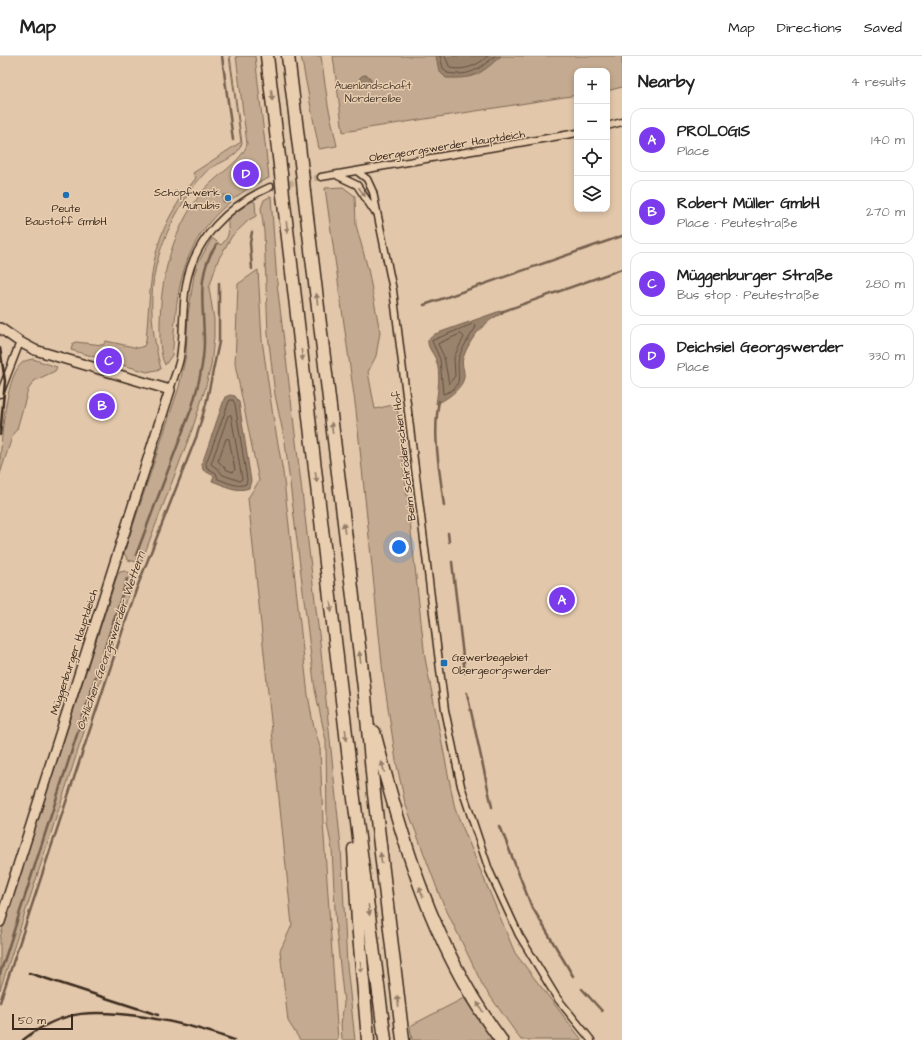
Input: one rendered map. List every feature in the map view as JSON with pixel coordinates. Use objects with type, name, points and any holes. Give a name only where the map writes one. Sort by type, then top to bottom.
[{"type":"highway","points":[[267,56],[349,760],[385,1040]]},
{"type":"highway","points":[[288,56],[365,696],[374,794],[403,1040]]},
{"type":"highway","points":[[365,696],[394,807],[427,906],[453,962],[501,1040]]},
{"type":"highway","points":[[349,760],[358,922],[368,1040]]},
{"type":"street","points":[[610,125],[622,122]]},
{"type":"street","name":"Obergeorgswerder Hauptdeich","points":[[321,177],[358,172],[574,134]]},
{"type":"street","name":"Beim Schröderschen Hof","points":[[358,172],[367,179],[372,187],[396,312],[445,710],[461,786],[489,870],[519,935],[557,998],[591,1040]]},
{"type":"street","name":"Beim Schröderschen Hof","points":[[337,175],[357,185],[378,218]]},
{"type":"street","points":[[0,328],[20,342],[36,350],[170,390],[180,358],[186,283],[197,252],[211,231],[227,213],[250,196],[270,187]]},
{"type":"street","points":[[0,394],[20,342]]},
{"type":"street","name":"Müggenburger Hauptdeich","points":[[0,922],[170,390]]},
{"type":"green space","points":[[229,56],[242,143],[235,154],[210,169],[193,187],[167,232],[160,251],[152,289],[152,308],[156,348],[161,369],[147,372],[71,350],[73,343],[76,342],[103,345],[106,341],[138,348],[144,346],[146,341],[152,274],[161,236],[169,218],[196,178],[193,173],[241,142]]},
{"type":"green space","points":[[236,56],[255,56],[269,178],[253,185],[251,171],[247,169],[243,172],[244,177],[248,177],[250,187],[232,200],[232,195],[223,195],[223,202],[230,202],[201,234],[191,250],[180,286],[172,355],[165,365],[160,344],[160,323],[163,288],[170,254],[183,222],[202,192],[240,157],[247,144]]},
{"type":"green space","points":[[301,56],[321,56],[328,105],[337,146],[319,149]]},
{"type":"green space","name":"Auenlandschaft Norderelbe","points":[[333,56],[622,56],[622,87],[610,90],[610,68],[574,68],[574,95],[343,132]]},
{"type":"green space","points":[[343,187],[355,196],[356,225],[368,269],[380,332],[376,356],[368,372],[375,409],[397,404],[425,658],[455,809],[515,953],[582,1040],[521,1040],[483,986],[441,899],[405,803],[396,761],[383,674],[356,410],[325,188]]},
{"type":"green space","points":[[271,196],[277,283],[320,642],[341,847],[347,965],[355,1040],[342,1040],[341,1024],[344,1003],[336,929],[332,849],[327,823],[326,741],[315,690],[285,442],[275,395],[268,334],[264,232],[261,208],[264,200]]},
{"type":"green space","points":[[252,201],[255,202],[256,216],[249,220],[232,236],[218,260],[209,288],[214,319],[211,366],[192,430],[141,563],[128,560],[124,553],[179,387],[186,355],[188,315],[194,275],[198,263],[212,238],[221,245],[227,238],[228,218]]},
{"type":"green space","points":[[258,270],[262,340],[283,472],[308,695],[313,723],[320,747],[323,822],[338,1040],[300,1040],[288,1021],[280,951],[292,925],[248,498],[259,481],[235,364],[238,284]]},
{"type":"green space","points":[[33,359],[57,367],[55,371],[34,381],[28,390],[17,429],[13,434],[0,474],[4,416],[11,384],[16,371],[22,363]]},
{"type":"green space","points":[[125,571],[135,575],[0,990],[0,937],[117,576],[120,572]]},
{"type":"green space","points":[[464,998],[493,1040],[412,1040],[410,1026]]},
{"type":"water","points":[[436,56],[501,56],[477,74],[464,78],[446,78],[439,71]]},
{"type":"water","points":[[363,75],[367,75],[371,81],[367,87],[363,87],[359,83],[359,79]]},
{"type":"water","points":[[503,310],[503,313],[496,316],[478,331],[466,351],[462,363],[464,377],[461,385],[449,397],[436,404],[439,382],[438,365],[428,345],[428,340],[435,334]]},
{"type":"water","points":[[230,395],[235,396],[239,402],[251,481],[249,488],[239,490],[212,481],[214,476],[203,470],[202,464],[225,397]]},
{"type":"waterway","name":"Östlicher Georgswerder Wettern","points":[[222,56],[233,140]]},
{"type":"waterway","points":[[252,232],[250,243],[252,269]]},
{"type":"waterway","points":[[424,305],[622,236]]},
{"type":"waterway","points":[[136,555],[192,407],[202,366],[204,350],[202,303],[203,279],[210,255],[217,244]]},
{"type":"waterway","points":[[501,312],[622,269]]},
{"type":"waterway","name":"Östlicher Georgswerder Wettern","points":[[0,1002],[136,590],[197,435],[206,404],[219,342],[219,283]]},
{"type":"waterway","points":[[439,401],[436,440],[444,506]]},
{"type":"waterway","points":[[448,533],[449,542]]},
{"type":"waterway","points":[[452,562],[465,673]]},
{"type":"waterway","points":[[0,974],[127,579]]},
{"type":"waterway","points":[[467,693],[492,807]]},
{"type":"waterway","points":[[500,826],[531,905],[573,976]]},
{"type":"waterway","points":[[582,989],[602,1011]]},
{"type":"tunnel","points":[[270,187],[321,177]]},
{"type":"railway","points":[[0,348],[5,381],[0,435]]},
{"type":"railway","points":[[29,973],[158,1015]]},
{"type":"railway","points":[[23,1040],[52,1022],[81,1014],[96,1013],[111,1013],[168,1021],[201,1029],[234,1040]]},
{"type":"place","name":"Deichsiel Georgswerder","points":[[246,174]]},
{"type":"place","name":"Peute Baustoff GmbH","points":[[66,195]]},
{"type":"place","name":"Schöpfwerk Aurubis","points":[[228,198]]},
{"type":"place","name":"Müggenburger Straße","points":[[109,361]]},
{"type":"place","name":"Robert Müller GmbH","points":[[102,406]]},
{"type":"place","name":"PROLOGIS","points":[[562,600]]},
{"type":"place","name":"Gewerbegebiet Obergeorgswerder","points":[[444,663]]}]
